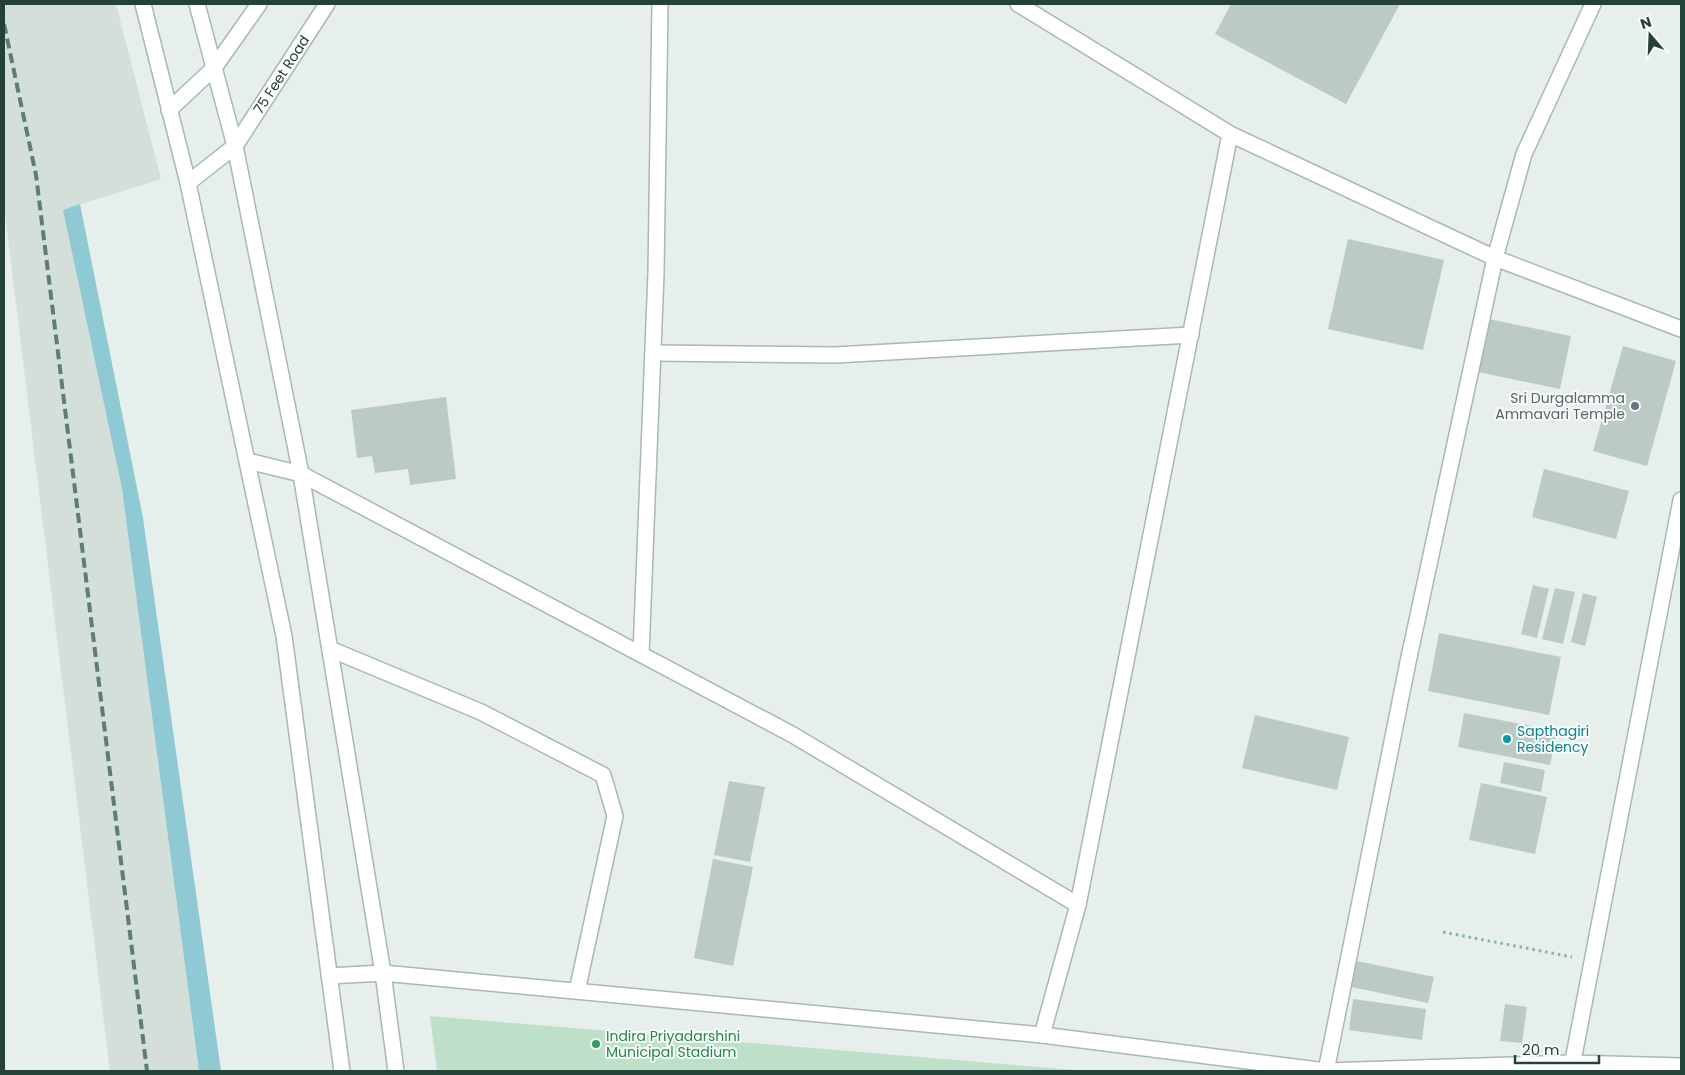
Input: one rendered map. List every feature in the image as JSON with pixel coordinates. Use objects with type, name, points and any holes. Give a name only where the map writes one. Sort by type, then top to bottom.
[{"type":"street","points":[[142,4],[188,183],[284,636],[342,1071]]},
{"type":"street","points":[[197,4],[235,146],[301,474],[383,972],[396,1071]]},
{"type":"street","points":[[169,110],[214,68],[259,4]]},
{"type":"street","name":"75 Feet Road","points":[[188,183],[235,146],[327,4]]},
{"type":"street","points":[[640,654],[652,353],[660,4]]},
{"type":"street","points":[[1018,4],[1230,134],[1494,258],[1681,329]]},
{"type":"street","points":[[1326,1071],[1408,662],[1494,258],[1524,154],[1593,4]]},
{"type":"street","points":[[1042,1035],[1078,905],[1230,134]]},
{"type":"street","points":[[652,353],[835,355],[1190,335]]},
{"type":"street","points":[[248,461],[301,474],[793,735],[1078,905]]},
{"type":"street","points":[[1572,1067],[1681,500]]},
{"type":"street","points":[[330,649],[481,712],[603,775],[615,816],[577,991]]},
{"type":"street","points":[[329,976],[383,972],[1042,1035],[1326,1071],[1681,1066]]},
{"type":"path","points":[[1443,932],[1592,962]]},
{"type":"shaded area","points":[[4,4],[116,4],[161,179],[63,210],[122,489],[199,1071],[110,1071],[4,206]]},
{"type":"green space","name":"Indira Priyadarshini Municipal Stadium","points":[[430,1016],[1086,1071],[437,1071]]},
{"type":"water","points":[[80,204],[143,518],[221,1071],[199,1071],[122,489],[63,210]]},
{"type":"building","points":[[1231,4],[1400,4],[1346,104],[1215,34]]},
{"type":"building","points":[[1348,239],[1444,260],[1423,350],[1328,329]]},
{"type":"building","points":[[1484,318],[1571,336],[1560,389],[1473,371]]},
{"type":"building","name":"Sri Durgalamma Ammavari Temple","points":[[1623,346],[1676,361],[1647,466],[1593,451]]},
{"type":"building","points":[[446,397],[456,479],[410,485],[408,469],[375,473],[372,456],[357,458],[351,410]]},
{"type":"building","points":[[1544,469],[1629,491],[1616,539],[1532,517]]},
{"type":"building","points":[[1533,585],[1549,589],[1537,638],[1521,634]]},
{"type":"building","points":[[1555,588],[1575,592],[1563,644],[1542,639]]},
{"type":"building","points":[[1583,593],[1597,597],[1585,646],[1571,642]]},
{"type":"building","points":[[1439,633],[1561,657],[1549,715],[1428,691]]},
{"type":"building","name":"Sapthagiri Residency","points":[[1464,713],[1557,731],[1550,765],[1458,747]]},
{"type":"building","points":[[1255,715],[1349,737],[1337,790],[1242,768]]},
{"type":"building","points":[[1504,762],[1545,770],[1541,792],[1500,783]]},
{"type":"building","points":[[729,781],[765,787],[750,862],[714,855]]},
{"type":"building","points":[[1481,783],[1547,797],[1535,854],[1469,840]]},
{"type":"building","points":[[713,859],[753,867],[733,966],[694,958]]},
{"type":"building","points":[[1352,960],[1434,977],[1428,1003],[1347,986]]},
{"type":"building","points":[[1353,999],[1426,1009],[1422,1040],[1349,1030]]},
{"type":"building","points":[[1505,1004],[1527,1007],[1522,1043],[1500,1041]]},
{"type":"railway","points":[[4,24],[36,175],[147,1071]]},
{"type":"place","name":"Sri Durgalamma Ammavari Temple","points":[[1635,406]]},
{"type":"place","name":"Sapthagiri Residency","points":[[1507,739]]},
{"type":"place","name":"Indira Priyadarshini Municipal Stadium","points":[[596,1044]]}]
